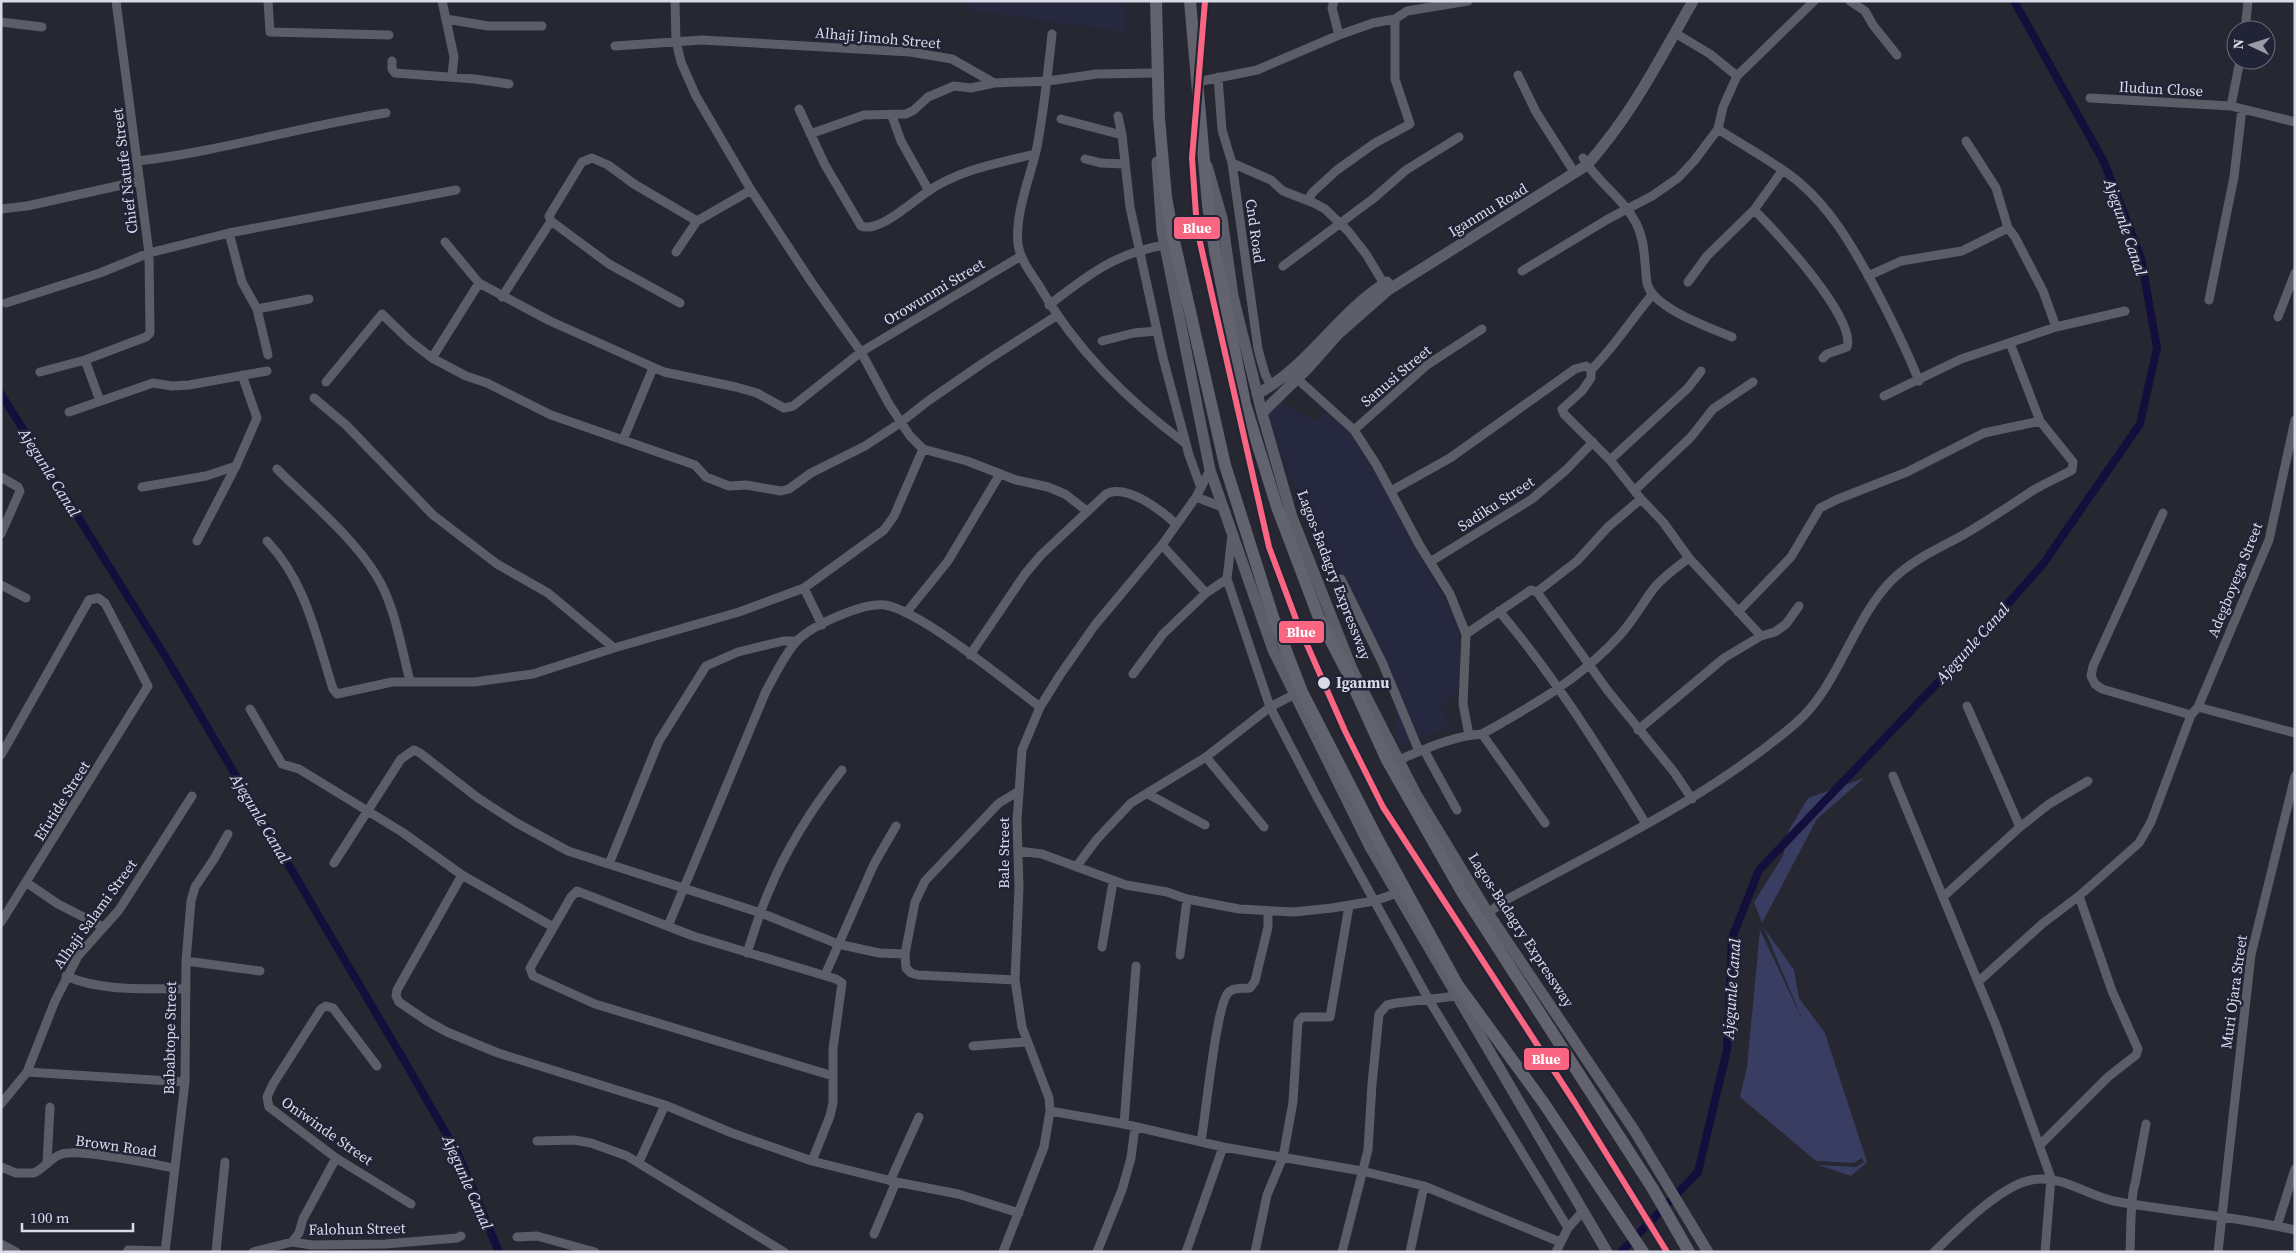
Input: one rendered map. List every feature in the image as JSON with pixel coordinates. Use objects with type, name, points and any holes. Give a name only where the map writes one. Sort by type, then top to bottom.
[{"type":"highway","points":[[1156,1],[1156,73],[1159,118],[1166,197],[1174,241],[1213,419],[1252,554],[1273,617],[1302,692],[1378,840],[1457,984],[1543,1102],[1620,1214],[1642,1251]]},
{"type":"highway","name":"Lagos-Badagry Expressway","points":[[1190,1],[1209,214],[1245,404],[1277,507],[1319,618],[1346,670],[1387,760],[1462,892],[1653,1189],[1689,1252]]},
{"type":"main road","name":"Iganmu Road","points":[[1262,413],[1332,328],[1384,284],[1473,226],[1571,167],[1585,161],[1628,101],[1684,1]]},
{"type":"main road","name":"Iganmu Road","points":[[1257,394],[1293,375],[1388,290],[1585,161],[1613,136],[1634,106],[1693,1]]},
{"type":"main road","points":[[1159,118],[1156,154],[1165,245],[1210,470],[1273,650],[1370,847],[1607,1252]]},
{"type":"main road","name":"Lagos-Badagry Expressway","points":[[1203,159],[1210,172],[1222,218],[1233,296],[1257,394],[1292,517],[1352,669],[1416,794],[1488,913],[1653,1162],[1708,1252]]},
{"type":"street","name":"Chief Natufe Street","points":[[85,360],[146,337],[150,333],[150,253],[116,1]]},
{"type":"street","points":[[268,1],[270,32],[389,35]]},
{"type":"street","points":[[442,1],[454,57],[452,76]]},
{"type":"street","points":[[675,1],[676,41],[681,62],[696,96],[752,190],[812,283],[861,352],[900,423],[923,449],[967,461],[1000,474],[1048,487],[1065,494],[1087,512]]},
{"type":"street","points":[[1334,1],[1332,8],[1339,35]]},
{"type":"street","points":[[1197,82],[1257,70],[1339,35],[1373,23],[1395,19],[1407,11],[1416,8],[1468,1]]},
{"type":"street","points":[[1522,271],[1627,208],[1652,196],[1678,178],[1694,161],[1718,129],[1723,107],[1737,76],[1814,1]]},
{"type":"street","points":[[1850,1],[1865,11],[1873,25],[1897,55]]},
{"type":"street","points":[[2246,20],[2248,1]]},
{"type":"street","points":[[446,19],[488,26],[542,26]]},
{"type":"street","points":[[1308,200],[1312,192],[1337,170],[1375,143],[1410,124],[1395,80],[1395,19]]},
{"type":"street","points":[[1,22],[42,27]]},
{"type":"street","points":[[1674,33],[1710,54],[1737,76]]},
{"type":"street","points":[[1052,34],[1048,81],[1035,154],[1018,225],[1018,244],[1021,256],[1056,316],[1103,373],[1156,422],[1186,444]]},
{"type":"street","name":"Alhaji Jimoh Street","points":[[615,46],[676,41],[734,41],[926,54],[952,59],[994,83]]},
{"type":"street","points":[[392,60],[392,68],[396,73],[452,76],[509,84]]},
{"type":"street","points":[[2231,106],[2238,70]]},
{"type":"street","points":[[810,134],[864,115],[892,116],[906,114],[914,110],[923,100],[954,86],[971,88],[994,83],[1048,81],[1096,74],[1156,73]]},
{"type":"street","points":[[1518,75],[1536,112],[1571,167]]},
{"type":"street","name":"Cnd Road","points":[[1218,77],[1222,130],[1232,163],[1258,349],[1271,386]]},
{"type":"street","name":"Iludun Close","points":[[2090,98],[2231,106],[2295,122]]},
{"type":"street","points":[[799,109],[825,166],[861,226],[868,228],[874,227],[929,190],[961,174],[1035,154]]},
{"type":"street","points":[[2209,300],[2234,177],[2242,110]]},
{"type":"street","points":[[138,161],[193,153],[315,125],[386,113]]},
{"type":"street","points":[[892,116],[901,141],[929,190]]},
{"type":"street","points":[[1118,116],[1122,135],[1128,193],[1157,331],[1186,444],[1201,488]]},
{"type":"street","points":[[1062,119],[1122,135]]},
{"type":"street","points":[[1718,129],[1800,183],[1832,216],[1854,248],[1901,335],[1919,381]]},
{"type":"street","points":[[1283,266],[1374,198],[1406,170],[1459,137]]},
{"type":"street","points":[[1966,141],[1996,188],[2008,228],[2015,237],[2043,291],[2056,327]]},
{"type":"street","points":[[680,303],[609,264],[551,221],[549,216],[582,162],[592,158],[608,165],[634,184],[697,221]]},
{"type":"street","points":[[1085,159],[1101,163],[1125,164]]},
{"type":"street","points":[[1585,161],[1627,208],[1641,236],[1645,252],[1648,285],[1652,295],[1689,318],[1732,337]]},
{"type":"street","points":[[1232,163],[1271,180],[1293,196],[1308,200],[1324,209],[1340,223],[1366,254],[1384,284]]},
{"type":"street","points":[[1688,282],[1712,251],[1754,210],[1782,171]]},
{"type":"street","points":[[1,209],[27,206],[140,181]]},
{"type":"street","points":[[6,303],[100,273],[150,253],[229,233],[456,190]]},
{"type":"street","points":[[676,252],[697,221],[752,190]]},
{"type":"street","points":[[1754,210],[1786,242],[1817,283],[1845,326],[1847,347],[1827,354],[1823,358]]},
{"type":"street","points":[[502,296],[551,221]]},
{"type":"street","points":[[1868,276],[1901,261],[1962,251],[2008,228]]},
{"type":"street","points":[[229,233],[242,282],[257,308],[268,355]]},
{"type":"street","points":[[445,242],[479,284],[653,368],[623,440]]},
{"type":"street","points":[[1049,305],[1117,257],[1140,249],[1165,245]]},
{"type":"street","name":"Orowunmi Street","points":[[653,368],[757,393],[788,408],[861,352],[1021,256]]},
{"type":"street","points":[[2278,317],[2295,273]]},
{"type":"street","points":[[432,358],[479,284]]},
{"type":"street","points":[[1652,295],[1637,312],[1624,334],[1591,370],[1592,378],[1589,382],[1562,409],[1566,417],[1610,460],[1641,499],[1663,522],[1689,558],[1761,636]]},
{"type":"street","points":[[257,308],[309,299]]},
{"type":"street","points":[[1884,396],[1919,381],[1961,359],[2056,327],[2124,311]]},
{"type":"street","points":[[326,382],[379,315],[382,314],[410,341],[432,358],[550,415],[695,465],[706,477],[721,484],[781,491],[789,489],[811,473],[865,446],[900,423],[928,401],[1056,316]]},
{"type":"street","name":"Sanusi Street","points":[[1354,430],[1427,365],[1482,329]]},
{"type":"street","points":[[1102,341],[1134,333],[1157,331]]},
{"type":"street","points":[[1488,913],[1506,900],[1692,798],[1735,770],[1810,710],[1832,677],[1842,656],[1874,605],[1891,581],[1912,563],[1932,550],[1964,534],[2030,492],[2072,470],[2073,462],[2040,421],[2010,343]]},
{"type":"street","points":[[40,372],[85,360],[100,401]]},
{"type":"street","points":[[1391,491],[1450,458],[1575,369],[1583,365],[1591,370]]},
{"type":"street","points":[[69,412],[153,384],[189,385],[267,371]]},
{"type":"street","points":[[1610,460],[1688,388],[1701,371]]},
{"type":"street","points":[[196,541],[236,466],[257,418],[242,375]]},
{"type":"street","points":[[1293,375],[1354,430],[1450,594],[1466,634],[1463,704],[1469,735]]},
{"type":"street","points":[[1635,490],[1690,437],[1713,409],[1753,382]]},
{"type":"street","points":[[314,398],[346,425],[433,515],[498,564],[548,593],[614,648]]},
{"type":"street","name":"Adegboyega Street","points":[[1978,982],[2042,924],[2079,896],[2129,853],[2144,836],[2191,715],[2198,707],[2269,540],[2295,420]]},
{"type":"street","points":[[1738,612],[1790,557],[1820,508],[1907,472],[1984,433],[2040,421]]},
{"type":"street","name":"Sadiku Street","points":[[1430,562],[1532,499],[1566,470],[1593,442]]},
{"type":"street","points":[[267,541],[279,554],[301,587],[335,693],[341,694],[392,682],[474,682],[534,674],[614,648],[740,612],[804,588],[841,564],[884,530],[894,516],[923,449]]},
{"type":"street","points":[[142,487],[206,476],[236,466]]},
{"type":"street","points":[[277,469],[355,547],[377,576],[390,606],[410,681]]},
{"type":"street","name":"Bale Street","points":[[1003,1252],[1044,1147],[1050,1111],[1049,1098],[1026,1042],[1015,980],[1019,791],[1022,750],[1040,707],[1095,625],[1162,544],[1196,497],[1210,470]]},
{"type":"street","points":[[906,613],[948,561],[1000,474]]},
{"type":"street","points":[[1,477],[18,487],[20,491],[1,534]]},
{"type":"street","points":[[970,654],[1025,574],[1041,555],[1106,494],[1113,490],[1119,490],[1142,500],[1176,524]]},
{"type":"street","points":[[1196,497],[1222,507]]},
{"type":"street","points":[[1537,592],[1577,561],[1608,527],[1641,499]]},
{"type":"street","points":[[2162,513],[2093,666],[2091,676],[2095,684],[2102,689],[2191,715]]},
{"type":"street","points":[[1232,535],[1227,579],[1270,707],[1429,1000],[1568,1228]]},
{"type":"street","points":[[1162,544],[1206,593]]},
{"type":"street","points":[[1399,760],[1469,735],[1482,734],[1558,689],[1590,664],[1620,634],[1655,587],[1670,572],[1689,558]]},
{"type":"street","points":[[1133,674],[1163,634],[1206,593],[1227,579]]},
{"type":"street","points":[[1341,579],[1382,662],[1422,751],[1457,810]]},
{"type":"street","points":[[1,585],[26,598]]},
{"type":"street","points":[[804,588],[822,625]]},
{"type":"street","points":[[1466,634],[1531,590],[1537,592],[1638,730],[1669,766],[1692,798]]},
{"type":"street","name":"Efutide Street","points":[[1,922],[148,686],[106,603],[98,598],[89,600],[2,752]]},
{"type":"street","points":[[668,926],[752,723],[783,660],[797,641],[822,625],[862,607],[875,604],[886,605],[906,613],[970,654],[1040,707]]},
{"type":"street","points":[[1638,730],[1724,658],[1761,636],[1768,636],[1786,624],[1799,606]]},
{"type":"street","points":[[1500,612],[1528,644],[1606,759],[1646,824]]},
{"type":"street","points":[[609,864],[659,741],[706,666],[738,652],[782,641],[797,641]]},
{"type":"street","points":[[1076,867],[1118,815],[1131,804],[1206,756],[1270,707],[1295,694]]},
{"type":"street","points":[[1967,706],[2020,827]]},
{"type":"street","points":[[2198,707],[2295,733]]},
{"type":"street","points":[[250,709],[280,762],[299,769],[367,810],[462,874],[553,927]]},
{"type":"street","points":[[1482,734],[1545,823]]},
{"type":"street","points":[[334,863],[401,759],[414,750],[478,798],[548,841],[568,851],[761,913],[838,944],[879,952],[905,954]]},
{"type":"street","points":[[1206,756],[1264,827]]},
{"type":"street","points":[[747,953],[769,890],[795,839],[814,806],[842,770]]},
{"type":"street","points":[[1893,776],[1978,982],[2052,1178],[2044,1252]]},
{"type":"street","name":"Muri Ojara Street","points":[[2218,1252],[2251,955],[2295,776]]},
{"type":"street","points":[[1943,897],[2020,827],[2049,804],[2088,781]]},
{"type":"street","points":[[1015,980],[918,975],[911,973],[906,968],[905,954],[915,902],[925,881],[999,803],[1019,791]]},
{"type":"street","points":[[1148,794],[1205,825]]},
{"type":"street","name":"Alhaji Salami Street","points":[[1,1104],[27,1072],[41,1032],[66,976],[78,956],[118,910],[192,796]]},
{"type":"street","points":[[825,975],[874,864],[896,826]]},
{"type":"street","name":"Bababtope Street","points":[[165,1252],[184,1082],[188,923],[195,887],[228,834]]},
{"type":"street","points":[[1018,850],[1042,854],[1113,882],[1168,892],[1187,900],[1268,911],[1294,912],[1349,906],[1374,901],[1397,893]]},
{"type":"street","points":[[462,874],[401,982],[396,996],[399,1002],[447,1032],[498,1053],[665,1105],[732,1133],[812,1161],[893,1181],[958,1194],[1019,1213]]},
{"type":"street","points":[[1102,947],[1113,882]]},
{"type":"street","points":[[27,883],[58,904],[103,927]]},
{"type":"street","points":[[812,1161],[830,1116],[833,1076],[836,1021],[842,984],[825,975],[747,953],[668,926],[577,891],[571,897],[530,968],[533,976],[596,1004],[833,1076]]},
{"type":"street","points":[[2040,1144],[2108,1077],[2136,1054],[2138,1050],[2112,991],[2079,896]]},
{"type":"street","points":[[1180,955],[1187,900]]},
{"type":"street","points":[[1255,1252],[1267,1195],[1283,1157],[1292,1102],[1298,1022],[1302,1017],[1330,1017],[1349,906]]},
{"type":"street","points":[[1201,1141],[1216,1037],[1223,1004],[1228,992],[1239,988],[1250,988],[1255,981],[1268,927],[1268,911]]},
{"type":"street","points":[[186,961],[260,971]]},
{"type":"street","points":[[1124,1124],[1136,966]]},
{"type":"street","points":[[66,976],[80,982],[122,988],[185,989]]},
{"type":"street","points":[[1342,1252],[1368,1150],[1379,1014],[1387,1005],[1457,996]]},
{"type":"street","name":"Oniwinde Street","points":[[376,1066],[333,1008],[326,1006],[321,1009],[273,1084],[267,1097],[269,1108],[336,1158],[411,1204]]},
{"type":"street","points":[[973,1046],[1026,1042]]},
{"type":"street","points":[[27,1072],[184,1082]]},
{"type":"street","points":[[638,1162],[665,1105]]},
{"type":"street","points":[[48,1164],[50,1107]]},
{"type":"street","points":[[1050,1111],[1124,1124],[1223,1147],[1362,1171],[1424,1186],[1560,1242]]},
{"type":"street","points":[[874,1234],[919,1117]]},
{"type":"street","points":[[2130,1252],[2133,1204],[2131,1193],[2135,1184],[2146,1124]]},
{"type":"street","points":[[1097,1252],[1122,1190],[1131,1158],[1135,1127]]},
{"type":"street","points":[[537,1141],[591,1142],[638,1162],[784,1252]]},
{"type":"street","points":[[1186,1252],[1223,1147]]},
{"type":"street","name":"Brown Road","points":[[1,1167],[27,1174],[40,1171],[54,1157],[64,1153],[100,1156],[174,1168]]},
{"type":"street","points":[[292,1242],[299,1233],[318,1189],[336,1158]]},
{"type":"street","points":[[216,1252],[225,1162]]},
{"type":"street","points":[[2277,1226],[2295,1170]]},
{"type":"street","points":[[1934,1252],[1959,1228],[2011,1186],[2030,1180],[2052,1178],[2099,1197],[2133,1204],[2222,1216],[2295,1230]]},
{"type":"street","points":[[1410,1252],[1424,1186]]},
{"type":"street","points":[[1556,1252],[1568,1228],[1583,1211]]},
{"type":"street","name":"Falohun Street","points":[[253,1252],[292,1242],[313,1248],[385,1248],[461,1236]]},
{"type":"street","points":[[517,1237],[537,1236],[595,1252]]},
{"type":"street","points":[[1,1244],[16,1252]]},
{"type":"street","points":[[128,1250],[165,1252]]},
{"type":"shaded area","points":[[966,1],[1124,1],[1125,32],[967,10]]},
{"type":"shaded area","points":[[1272,398],[1316,421],[1329,409],[1342,420],[1375,467],[1413,537],[1434,581],[1458,621],[1462,684],[1441,706],[1449,728],[1398,747],[1392,682],[1287,470],[1268,416]]},
{"type":"shaded area","points":[[1864,778],[1817,819],[1762,923],[1754,902],[1783,856],[1789,830],[1808,798]]},
{"type":"shaded area","points":[[1764,928],[1794,970],[1799,998],[1825,1033],[1867,1162],[1851,1176],[1818,1165],[1856,1167],[1864,1162],[1862,1158],[1854,1163],[1816,1161],[1740,1097],[1747,1067],[1760,930],[1803,1021]]},
{"type":"waterway","name":"Ajegunle Canal","points":[[1621,1252],[1698,1172],[1727,1050],[1732,938],[1759,870],[1945,675],[2043,564],[2140,424],[2157,348],[2141,258],[2104,162],[2014,1]]},
{"type":"waterway","name":"Ajegunle Canal","points":[[1,394],[167,659],[409,1069],[458,1154],[499,1252]]},
{"type":"transit line","name":"Blue","points":[[1205,1],[1192,158],[1197,229],[1269,547],[1297,622],[1345,731],[1383,807],[1575,1103],[1667,1252]]},
{"type":"place","name":"Iganmu","points":[[1324,683]]}]
